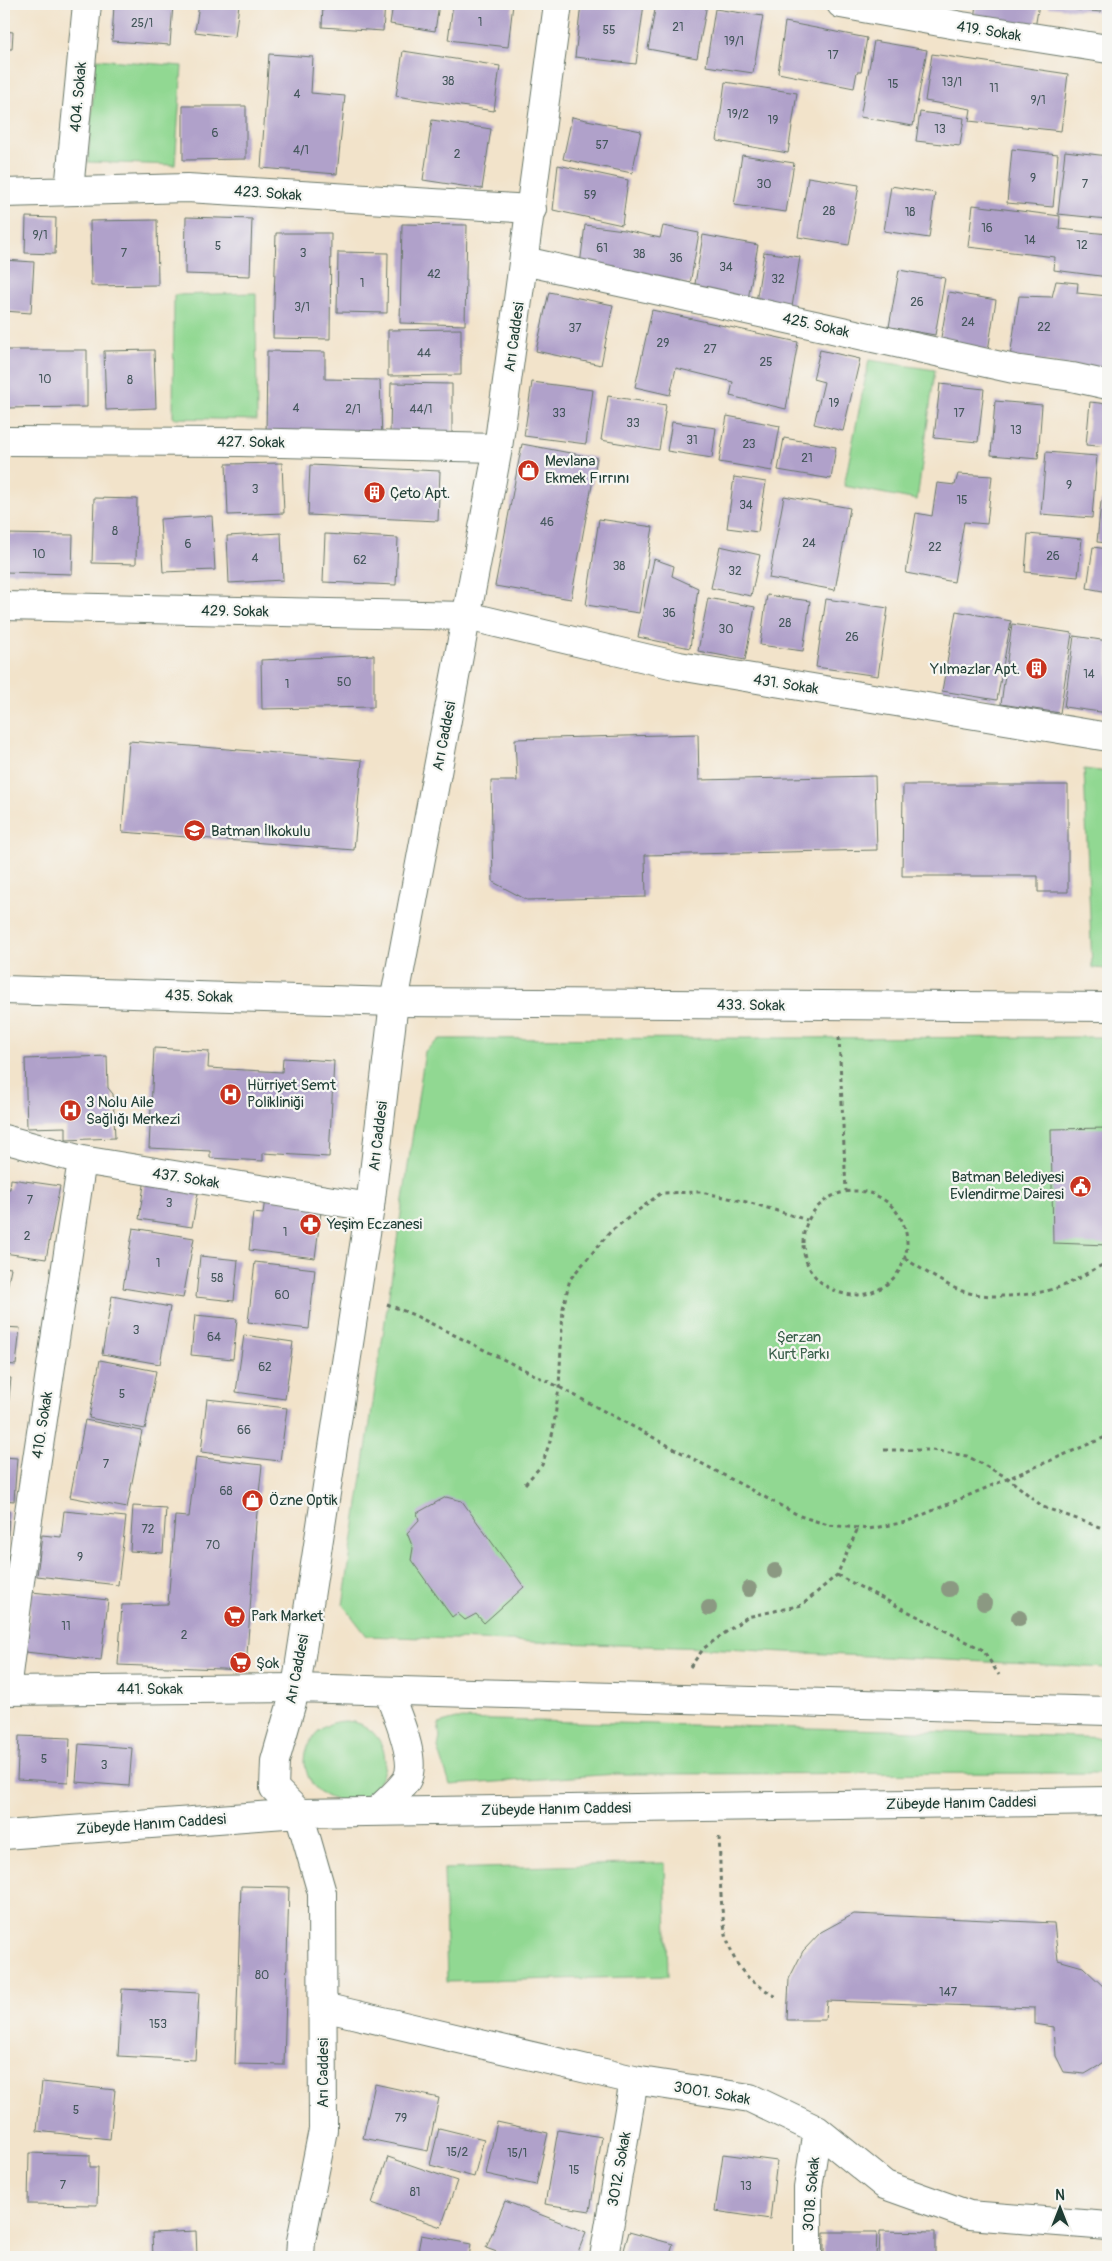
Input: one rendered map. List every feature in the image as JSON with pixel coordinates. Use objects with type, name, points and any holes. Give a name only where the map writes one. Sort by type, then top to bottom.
[{"type":"street","name":"404. Sokak","points":[[69,190],[87,4]]},
{"type":"street","name":"Arı Caddesi","points":[[300,2257],[301,2241],[323,2130],[322,1893],[300,1813],[274,1788],[275,1761],[296,1688],[370,1207],[394,1002],[498,448],[532,209],[558,4]]},
{"type":"street","name":"419. Sokak","points":[[841,4],[1108,50]]},
{"type":"street","name":"423. Sokak","points":[[4,194],[69,190],[187,188],[532,209]]},
{"type":"street","name":"425. Sokak","points":[[524,261],[1004,366],[1072,376],[1108,385]]},
{"type":"street","name":"427. Sokak","points":[[4,441],[240,442],[498,448]]},
{"type":"street","name":"429. Sokak","points":[[4,606],[467,616]]},
{"type":"street","name":"431. Sokak","points":[[467,616],[679,666],[1108,736]]},
{"type":"street","name":"435. Sokak","points":[[4,990],[394,1002]]},
{"type":"street","name":"433. Sokak","points":[[394,1002],[1108,1007]]},
{"type":"street","name":"437. Sokak","points":[[4,1140],[82,1160],[370,1207]]},
{"type":"street","name":"410. Sokak","points":[[5,1690],[28,1519],[82,1160]]},
{"type":"street","name":"441. Sokak","points":[[5,1690],[296,1688]]},
{"type":"street","points":[[296,1688],[667,1700],[1108,1710]]},
{"type":"street","points":[[376,1812],[407,1780],[410,1763],[404,1732],[388,1691]]},
{"type":"street","name":"Zübeyde Hanım Caddesi","points":[[4,1835],[300,1813],[1108,1801]]},
{"type":"street","name":"3001. Sokak","points":[[323,2007],[634,2080],[750,2098],[817,2130],[885,2186],[968,2215],[1108,2226]]},
{"type":"street","name":"3012. Sokak","points":[[604,2257],[634,2080]]},
{"type":"street","name":"3018. Sokak","points":[[808,2257],[808,2188],[817,2130]]},
{"type":"path","points":[[837,1006],[846,1191]]},
{"type":"path","points":[[846,1191],[864,1191],[881,1198],[895,1209],[904,1224],[908,1242],[905,1259],[897,1275],[884,1287],[868,1295],[850,1296],[834,1292],[819,1283],[809,1270],[803,1254],[802,1236],[807,1220],[816,1207],[830,1196],[846,1191]]},
{"type":"path","points":[[525,1484],[542,1465],[553,1432],[559,1387],[563,1308],[570,1279],[611,1231],[661,1193],[702,1192],[751,1203],[807,1220]]},
{"type":"path","points":[[905,1259],[961,1291],[1002,1296],[1034,1293],[1061,1287],[1108,1263]]},
{"type":"path","points":[[356,1292],[414,1315],[559,1387],[800,1516],[828,1525],[869,1529],[906,1522],[1108,1436]]},
{"type":"path","points":[[884,1450],[932,1450],[967,1456],[1008,1478],[1043,1506],[1108,1530]]},
{"type":"path","points":[[667,1700],[704,1648],[747,1617],[802,1605],[837,1575],[858,1528]]},
{"type":"path","points":[[837,1575],[983,1650],[1022,1709]]},
{"type":"path","points":[[718,1807],[722,1913],[729,1950],[748,1978],[778,1998]]},
{"type":"green space","points":[[96,59],[182,66],[175,165],[88,162]]},
{"type":"green space","points":[[256,293],[257,420],[173,418],[174,295]]},
{"type":"green space","points":[[869,360],[935,370],[917,500],[844,486]]},
{"type":"green space","points":[[1084,769],[1108,772],[1108,969],[1092,968]]},
{"type":"green space","name":"Şerzan Kurt Parkı","points":[[1108,1037],[1108,1668],[704,1648],[367,1636],[343,1605],[425,1051],[440,1039]]},
{"type":"green space","points":[[457,1719],[887,1730],[1108,1738],[1108,1773],[617,1774],[450,1785],[438,1748],[440,1737],[438,1724]]},
{"type":"green space","points":[[345,1721],[360,1724],[373,1733],[382,1746],[385,1761],[382,1776],[373,1789],[360,1798],[345,1801],[330,1798],[317,1789],[308,1776],[305,1761],[308,1746],[317,1733],[330,1724]]},
{"type":"green space","points":[[665,1863],[668,1976],[447,1982],[444,1869]]},
{"type":"building","points":[[114,4],[173,4],[170,45],[112,41]]},
{"type":"building","points":[[199,4],[239,4],[235,37],[195,32]]},
{"type":"building","points":[[323,4],[385,4],[383,31],[322,27]]},
{"type":"building","points":[[393,4],[439,4],[435,31],[390,24]]},
{"type":"building","points":[[453,4],[513,4],[508,47],[448,40]]},
{"type":"building","points":[[581,4],[644,4],[636,64],[575,57]]},
{"type":"building","points":[[656,4],[707,4],[697,58],[648,49]]},
{"type":"building","points":[[976,4],[1039,4],[1035,28],[974,19]]},
{"type":"building","points":[[1048,4],[1102,4],[1101,12],[1048,7]]},
{"type":"building","points":[[715,9],[763,16],[753,73],[706,66]]},
{"type":"building","points":[[785,22],[867,38],[861,72],[857,72],[854,88],[778,73]]},
{"type":"building","points":[[4,31],[13,32],[12,49],[4,49]]},
{"type":"building","points":[[874,41],[927,50],[913,126],[860,117]]},
{"type":"building","points":[[403,51],[500,66],[494,111],[396,96]]},
{"type":"building","points":[[269,54],[313,57],[311,93],[345,96],[337,174],[261,168]]},
{"type":"building","points":[[932,54],[1068,74],[1061,131],[969,121],[971,109],[925,101]]},
{"type":"building","points":[[725,82],[797,93],[788,153],[717,141]]},
{"type":"building","points":[[183,106],[246,106],[246,159],[183,160]]},
{"type":"building","points":[[920,112],[964,118],[960,146],[916,141]]},
{"type":"building","points":[[572,117],[641,131],[632,173],[563,159]]},
{"type":"building","points":[[432,120],[491,129],[482,189],[423,180]]},
{"type":"building","points":[[1012,149],[1058,154],[1053,207],[1007,203]]},
{"type":"building","points":[[1065,151],[1108,156],[1107,219],[1058,214]]},
{"type":"building","points":[[742,155],[794,163],[786,212],[734,205]]},
{"type":"building","points":[[558,165],[628,180],[622,225],[553,210]]},
{"type":"building","points":[[808,177],[859,185],[849,245],[798,237]]},
{"type":"building","points":[[891,186],[935,193],[929,238],[884,231]]},
{"type":"building","points":[[973,205],[1060,216],[1059,229],[1108,234],[1108,277],[1054,270],[1055,257],[968,247]]},
{"type":"building","points":[[26,217],[56,218],[55,254],[25,253]]},
{"type":"building","points":[[186,217],[252,219],[250,276],[185,274]]},
{"type":"building","points":[[157,220],[158,285],[91,286],[90,221]]},
{"type":"building","points":[[402,224],[467,225],[465,325],[400,323]]},
{"type":"building","points":[[585,225],[624,230],[660,238],[663,226],[699,233],[690,284],[580,265]]},
{"type":"building","points":[[276,233],[331,233],[330,339],[273,338]]},
{"type":"building","points":[[703,235],[758,245],[748,299],[694,290]]},
{"type":"building","points":[[338,252],[388,253],[387,313],[337,312]]},
{"type":"building","points":[[764,252],[800,257],[792,307],[756,302]]},
{"type":"building","points":[[4,260],[34,262],[31,313],[4,311]]},
{"type":"building","points":[[899,270],[945,278],[935,335],[889,327]]},
{"type":"building","points":[[1056,281],[1078,283],[1077,293],[1108,296],[1108,371],[1010,357],[1019,296],[1052,297]]},
{"type":"building","points":[[549,292],[613,305],[601,365],[536,351]]},
{"type":"building","points":[[949,292],[996,300],[988,351],[940,343]]},
{"type":"building","points":[[652,310],[798,342],[786,409],[730,396],[733,382],[676,368],[670,395],[635,387]]},
{"type":"building","points":[[461,329],[461,375],[388,376],[388,330]]},
{"type":"building","points":[[4,350],[87,350],[87,407],[4,408]]},
{"type":"building","points":[[154,350],[156,408],[106,410],[104,351]]},
{"type":"building","points":[[820,350],[860,359],[843,431],[814,424],[824,382],[813,379]]},
{"type":"building","points":[[267,351],[325,352],[325,379],[380,380],[382,438],[266,438]]},
{"type":"building","points":[[532,382],[593,390],[586,444],[524,436]]},
{"type":"building","points":[[391,383],[452,384],[452,435],[390,434]]},
{"type":"building","points":[[940,384],[984,389],[978,442],[934,438]]},
{"type":"building","points":[[608,396],[666,405],[659,450],[601,440]]},
{"type":"building","points":[[995,401],[1042,405],[1038,459],[991,455]]},
{"type":"building","points":[[1090,402],[1108,404],[1108,447],[1086,445]]},
{"type":"building","points":[[727,416],[780,426],[772,471],[719,462]]},
{"type":"building","points":[[672,422],[716,428],[712,458],[667,451]]},
{"type":"building","points":[[784,438],[836,447],[831,479],[778,470]]},
{"type":"building","points":[[522,444],[597,458],[571,599],[495,586]]},
{"type":"building","points":[[1046,452],[1097,456],[1092,518],[1041,514]]},
{"type":"building","points":[[282,463],[284,513],[228,515],[226,464]]},
{"type":"building","name":"Çeto Apt.","points":[[310,465],[440,471],[438,521],[308,515]]},
{"type":"building","points":[[958,474],[992,476],[987,524],[964,522],[954,582],[906,573],[916,513],[932,516],[937,483],[955,485]]},
{"type":"building","points":[[734,477],[766,482],[758,532],[727,528]]},
{"type":"building","points":[[784,496],[850,508],[835,590],[769,578]]},
{"type":"building","points":[[94,498],[137,499],[136,564],[92,563]]},
{"type":"building","points":[[1101,501],[1108,502],[1108,543],[1097,542]]},
{"type":"building","points":[[212,516],[215,570],[163,572],[160,519]]},
{"type":"building","points":[[599,519],[653,527],[639,613],[586,605]]},
{"type":"building","points":[[281,533],[283,580],[229,583],[227,536]]},
{"type":"building","points":[[6,534],[73,535],[72,574],[5,572]]},
{"type":"building","points":[[325,534],[398,538],[396,585],[323,582]]},
{"type":"building","points":[[1028,534],[1082,539],[1078,577],[1025,572]]},
{"type":"building","points":[[720,546],[760,555],[751,596],[711,588]]},
{"type":"building","points":[[1093,547],[1108,549],[1108,592],[1087,588]]},
{"type":"building","points":[[654,559],[674,566],[672,576],[698,588],[690,648],[638,637]]},
{"type":"building","points":[[767,595],[810,601],[803,651],[760,645]]},
{"type":"building","points":[[708,598],[755,607],[745,660],[698,651]]},
{"type":"building","points":[[826,599],[888,608],[878,676],[816,667]]},
{"type":"building","points":[[956,611],[1011,621],[997,700],[942,691]]},
{"type":"building","name":"Yılmazlar Apt.","points":[[1012,624],[1072,633],[1060,713],[1001,704]]},
{"type":"building","points":[[1074,636],[1108,641],[1108,713],[1064,707]]},
{"type":"building","points":[[374,655],[374,707],[262,709],[261,660]]},
{"type":"building","points":[[698,734],[699,780],[875,776],[877,850],[645,855],[646,897],[527,900],[493,882],[491,781],[517,781],[515,739]]},
{"type":"building","points":[[129,741],[362,760],[354,850],[122,832]]},
{"type":"building","points":[[903,785],[1068,785],[1068,892],[1038,892],[1038,876],[902,876]]},
{"type":"building","points":[[154,1048],[209,1051],[208,1068],[282,1072],[283,1058],[334,1061],[329,1157],[263,1153],[263,1161],[210,1158],[210,1151],[149,1148]]},
{"type":"building","name":"3 Nolu Aile Sağlığı Merkezi","points":[[107,1056],[108,1088],[113,1094],[115,1138],[66,1140],[66,1127],[27,1128],[25,1059]]},
{"type":"building","name":"Batman Belediyesi Evlendirme Dairesi","points":[[1108,1128],[1108,1245],[1053,1243],[1051,1129]]},
{"type":"building","points":[[145,1178],[199,1187],[192,1227],[139,1219]]},
{"type":"building","points":[[11,1179],[60,1186],[46,1259],[4,1253],[4,1189],[10,1189]]},
{"type":"building","points":[[265,1198],[322,1204],[315,1258],[249,1250],[253,1213],[263,1214]]},
{"type":"building","points":[[133,1228],[194,1238],[183,1298],[123,1288]]},
{"type":"building","points":[[200,1256],[238,1260],[234,1301],[196,1297]]},
{"type":"building","points":[[255,1262],[315,1269],[309,1329],[248,1322]]},
{"type":"building","points":[[4,1267],[11,1268],[5,1298],[4,1298]]},
{"type":"building","points":[[112,1296],[170,1307],[160,1364],[102,1354]]},
{"type":"building","points":[[195,1315],[237,1319],[233,1359],[191,1355]]},
{"type":"building","points":[[4,1327],[20,1328],[16,1365],[4,1364]]},
{"type":"building","points":[[244,1335],[293,1342],[285,1399],[236,1392]]},
{"type":"building","points":[[100,1360],[156,1371],[145,1429],[89,1418]]},
{"type":"building","points":[[4,1378],[11,1378],[5,1435],[4,1435]]},
{"type":"building","points":[[207,1399],[287,1408],[280,1461],[201,1452]]},
{"type":"building","points":[[85,1420],[142,1431],[127,1508],[70,1497]]},
{"type":"building","points":[[4,1457],[17,1458],[14,1501],[4,1500]]},
{"type":"building","points":[[196,1457],[262,1465],[256,1522],[246,1670],[118,1665],[122,1605],[168,1604],[175,1516],[189,1517]]},
{"type":"building","points":[[446,1497],[462,1501],[524,1587],[484,1623],[476,1614],[465,1620],[457,1613],[452,1617],[411,1560],[413,1548],[407,1533],[419,1520],[417,1513]]},
{"type":"building","points":[[133,1506],[166,1508],[163,1553],[130,1551]]},
{"type":"building","points":[[4,1510],[9,1511],[7,1563],[4,1562]]},
{"type":"building","points":[[64,1511],[126,1517],[118,1585],[37,1576],[42,1535],[61,1537]]},
{"type":"building","points":[[32,1592],[108,1600],[101,1660],[25,1652]]},
{"type":"building","points":[[19,1736],[70,1738],[68,1782],[17,1779]]},
{"type":"building","points":[[79,1744],[132,1748],[129,1786],[76,1782]]},
{"type":"building","points":[[241,1886],[289,1887],[284,2065],[235,2064]]},
{"type":"building","points":[[854,1914],[1054,1923],[1058,1960],[1083,1967],[1106,1989],[1108,1996],[1108,2057],[1102,2064],[1085,2074],[1064,2072],[1056,2056],[1054,2027],[1035,2024],[1035,2008],[827,2001],[825,2020],[787,2020],[789,1979],[803,1951],[821,1932]]},
{"type":"building","points":[[122,1989],[199,1993],[195,2060],[118,2056]]},
{"type":"building","points":[[42,2082],[115,2090],[110,2139],[37,2131]]},
{"type":"building","points":[[375,2084],[439,2098],[428,2151],[363,2138]]},
{"type":"building","points":[[497,2122],[548,2133],[536,2185],[486,2174]]},
{"type":"building","points":[[439,2128],[484,2139],[474,2177],[430,2165]]},
{"type":"building","points":[[558,2130],[602,2137],[590,2211],[545,2204]]},
{"type":"building","points":[[29,2153],[90,2155],[90,2167],[98,2167],[97,2205],[28,2204]]},
{"type":"building","points":[[723,2154],[777,2161],[770,2219],[715,2211]]},
{"type":"building","points":[[388,2157],[457,2181],[441,2227],[372,2203]]},
{"type":"building","points":[[505,2201],[586,2232],[576,2257],[510,2257],[486,2248]]},
{"type":"building","points":[[196,2231],[197,2257],[153,2257],[152,2233]]},
{"type":"building","points":[[880,2231],[935,2232],[935,2257],[879,2257]]},
{"type":"building","points":[[629,2232],[673,2244],[669,2257],[622,2257]]},
{"type":"building","points":[[824,2232],[877,2232],[876,2257],[824,2257]]},
{"type":"building","points":[[421,2235],[471,2244],[469,2257],[417,2257]]},
{"type":"place","name":"Mevlana Ekmek Fırrını","points":[[529,470]]},
{"type":"place","name":"Çeto Apt.","points":[[374,493]]},
{"type":"place","name":"Yılmazlar Apt.","points":[[1036,669]]},
{"type":"place","name":"Batman İlkokulu","points":[[195,831]]},
{"type":"place","name":"Hürriyet Semt Polikliniği","points":[[231,1094]]},
{"type":"place","name":"3 Nolu Aile Sağlığı Merkezi","points":[[70,1111]]},
{"type":"place","name":"Batman Belediyesi Evlendirme Dairesi","points":[[1080,1186]]},
{"type":"place","name":"Yeşim Eczanesi","points":[[311,1224]]},
{"type":"place","name":"Özne Optik","points":[[253,1500]]},
{"type":"place","name":"Park Market","points":[[235,1616]]},
{"type":"place","name":"Şok","points":[[240,1663]]}]
